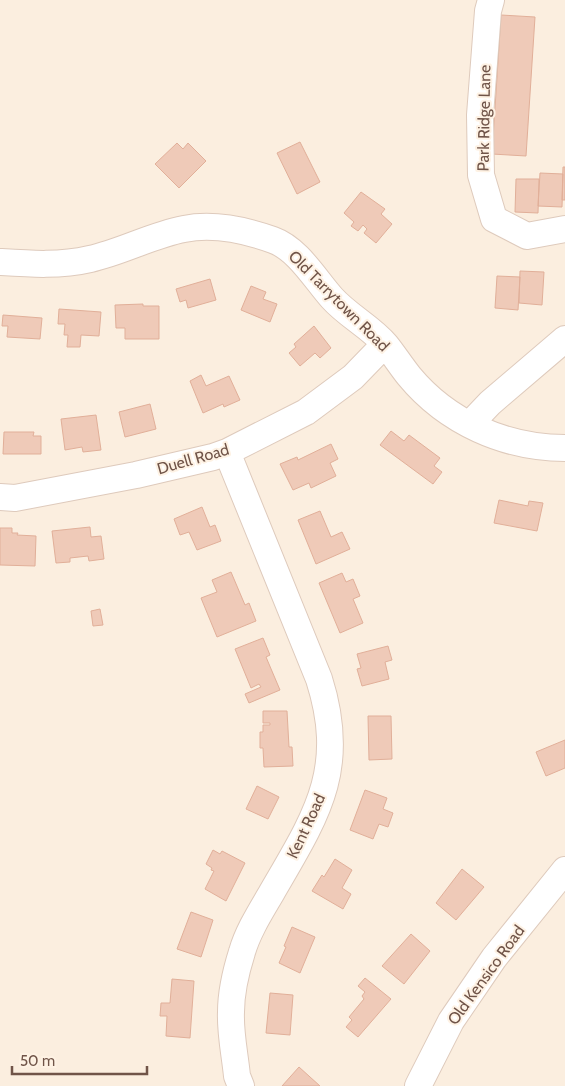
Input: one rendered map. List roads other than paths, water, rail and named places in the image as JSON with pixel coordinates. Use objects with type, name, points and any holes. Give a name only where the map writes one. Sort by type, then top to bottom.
[{"type":"street","name":"Park Ridge Lane","points":[[490,0],[480,114],[481,175],[494,219],[527,236],[565,229]]},
{"type":"street","name":"Old Tarrytown Road","points":[[0,262],[47,265],[90,259],[184,229],[211,226],[250,233],[276,241],[298,257],[333,300],[385,344],[409,376],[430,398],[450,414],[498,438],[524,444],[565,448]]},
{"type":"street","points":[[470,424],[490,403],[565,339]]},
{"type":"street","name":"Duell Road","points":[[0,497],[16,498],[213,458],[306,412],[353,377],[385,344]]},
{"type":"street","name":"Kent Road","points":[[227,452],[319,679],[326,702],[331,736],[330,757],[322,798],[308,831],[253,924],[242,952],[234,985],[231,1012],[237,1076],[241,1086]]},
{"type":"street","name":"Old Kensico Road","points":[[418,1086],[451,1021],[494,958],[565,870]]}]
